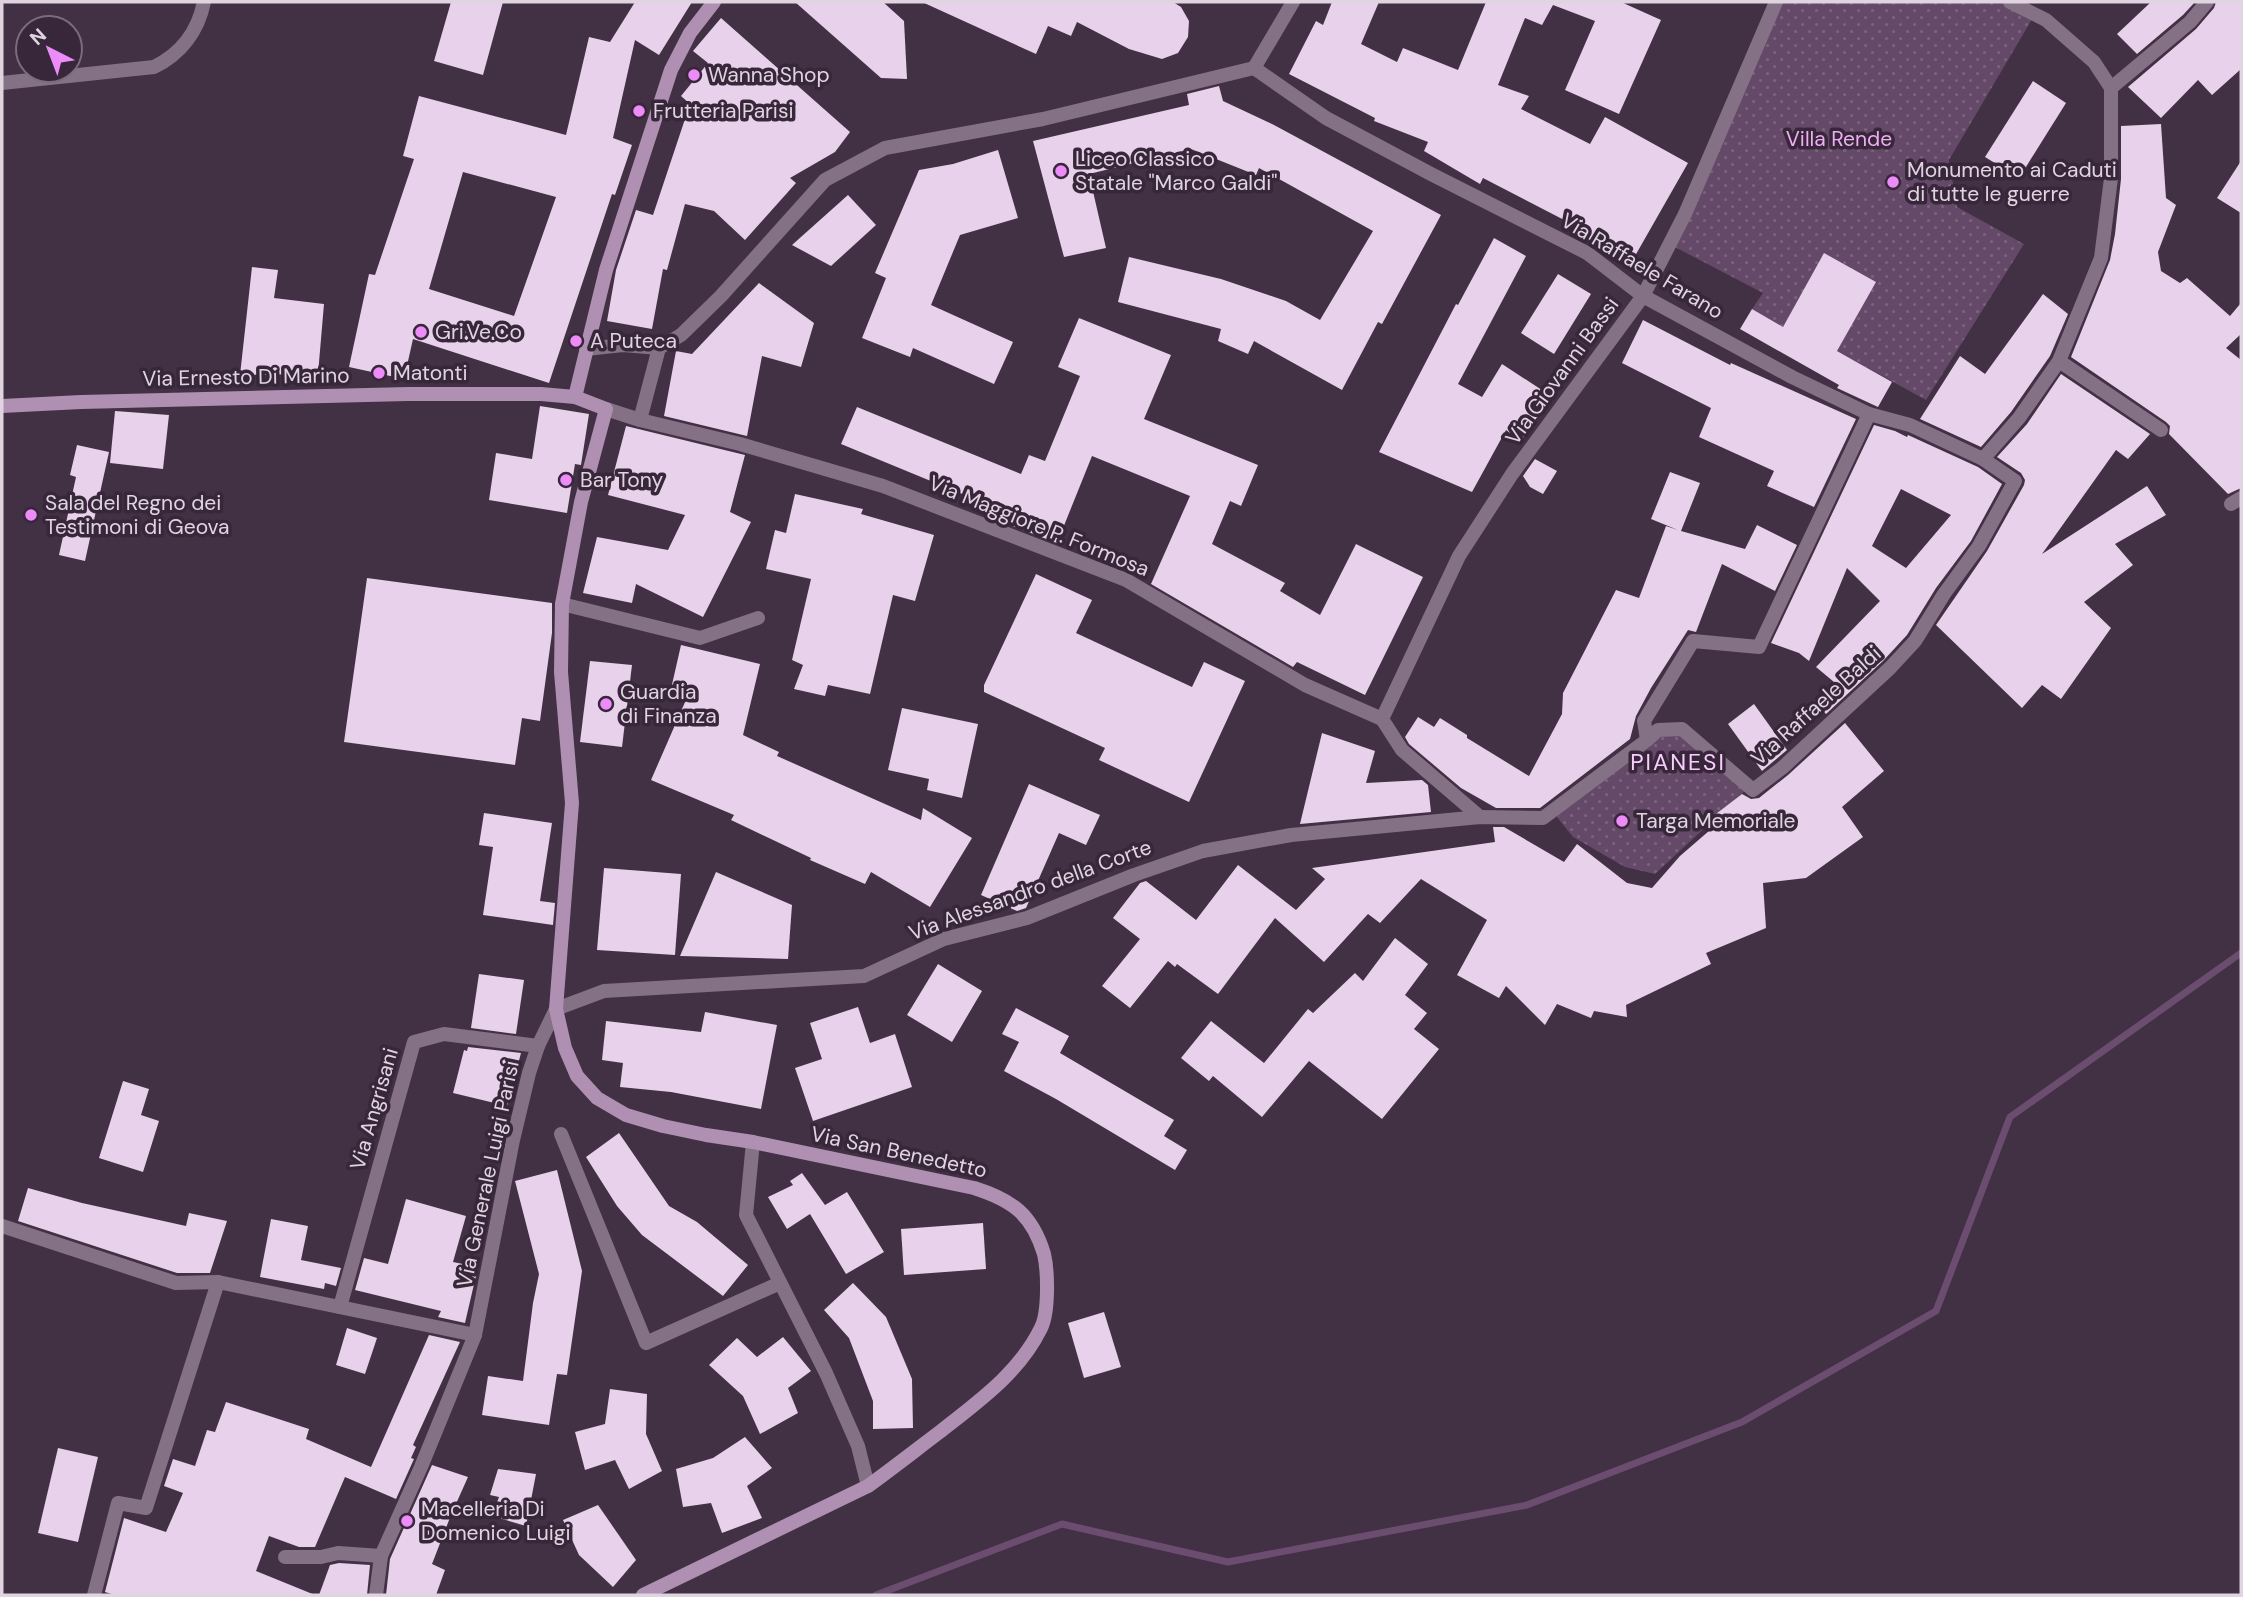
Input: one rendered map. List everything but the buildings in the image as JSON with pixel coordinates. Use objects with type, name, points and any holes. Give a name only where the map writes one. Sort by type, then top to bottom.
[{"type":"street","points":[[2,83],[154,66],[167,61],[191,36],[204,2]]},
{"type":"street","points":[[606,409],[575,397],[606,270],[671,70],[690,33],[714,2]]},
{"type":"street","points":[[586,349],[623,345],[659,348],[681,335],[721,296],[825,180],[885,148],[1043,119],[1254,68],[1293,2]]},
{"type":"street","name":"Via Giovanni Bassi","points":[[1382,719],[1459,556],[1512,474],[1643,296],[1685,214],[1776,2]]},
{"type":"street","points":[[1983,459],[2019,418],[2059,361],[2101,258],[2111,177],[2111,89],[2094,62],[2046,20],[2010,2]]},
{"type":"street","points":[[2111,89],[2190,22],[2207,2]]},
{"type":"street","name":"Via Raffaele Farano","points":[[1254,68],[1326,117],[1587,253],[1643,296],[1792,377],[1869,414],[1910,425],[1983,459]]},
{"type":"street","points":[[640,420],[659,348]]},
{"type":"street","points":[[2059,361],[2161,430]]},
{"type":"street","name":"Via Ernesto Di Marino","points":[[2,406],[408,394],[541,394],[575,397]]},
{"type":"street","name":"Via Maggiore P. Formosa","points":[[606,409],[740,444],[883,486],[1126,580],[1305,685],[1382,719]]},
{"type":"street","name":"Via Generale Luigi Parisi","points":[[376,1595],[381,1556],[475,1335],[513,1140],[529,1073],[537,1046],[556,1009],[572,803],[561,672],[562,604],[581,502],[606,409]]},
{"type":"street","points":[[1647,740],[1644,721],[1693,641],[1759,647],[1869,414]]},
{"type":"street","name":"Via Raffaele Baldi","points":[[1480,817],[1543,818],[1658,730],[1682,729],[1753,790],[1782,768],[1891,668],[1915,641],[1944,594],[1979,546],[2015,481],[1983,459]]},
{"type":"street","points":[[562,604],[700,638],[758,618]]},
{"type":"street","points":[[1382,719],[1402,750],[1480,817]]},
{"type":"street","name":"Via Alessandro della Corte","points":[[556,1009],[604,991],[864,976],[944,939],[1027,918],[1203,851],[1291,835],[1480,817]]},
{"type":"street","name":"Via San Benedetto","points":[[556,1009],[565,1048],[577,1076],[597,1098],[626,1115],[663,1126],[754,1142],[974,1188],[999,1196],[1022,1213],[1038,1236],[1045,1261],[1047,1296],[1043,1326],[1010,1374],[984,1398],[868,1486],[643,1595]]},
{"type":"street","name":"Via Angrisani","points":[[340,1307],[414,1042],[444,1034],[537,1046]]},
{"type":"street","points":[[562,1134],[646,1343],[780,1283]]},
{"type":"street","points":[[754,1142],[746,1215],[826,1373],[858,1446],[868,1486]]},
{"type":"street","points":[[2,1226],[176,1283],[218,1282],[475,1335]]},
{"type":"street","points":[[94,1595],[118,1503],[146,1508],[218,1282]]},
{"type":"street","points":[[285,1557],[321,1557],[338,1553],[381,1556]]},
{"type":"green space","name":"Villa Rende","points":[[1776,2],[2010,2],[2035,14],[1949,160],[1957,207],[2024,244],[1926,400],[1837,351],[1875,282],[1824,254],[1783,327],[1752,309],[1763,293],[1669,244]]},
{"type":"green space","points":[[1658,730],[1682,730],[1749,787],[1655,874],[1625,867],[1573,837],[1557,817],[1579,791]]},
{"type":"waterway","points":[[876,1595],[1062,1524],[1228,1562],[1527,1505],[1742,1422],[1936,1311],[2010,1117],[2241,953]]},
{"type":"place","name":"Wanna Shop","points":[[694,75]]},
{"type":"place","name":"Frutteria Parisi","points":[[639,111]]},
{"type":"place","name":"Liceo Classico Statale \"Marco Galdi\"","points":[[1061,171]]},
{"type":"place","name":"Monumento ai Caduti di tutte le guerre","points":[[1893,182]]},
{"type":"place","name":"Gri.Ve.Co","points":[[421,332]]},
{"type":"place","name":"A Puteca","points":[[576,341]]},
{"type":"place","name":"Matonti","points":[[379,373]]},
{"type":"place","name":"Bar Tony","points":[[566,480]]},
{"type":"place","name":"Sala del Regno dei Testimoni di Geova","points":[[31,515]]},
{"type":"place","name":"Guardia di Finanza","points":[[606,704]]},
{"type":"place","name":"Targa Memoriale","points":[[1622,821]]},
{"type":"place","name":"Macelleria Di Domenico Luigi","points":[[407,1521]]},
{"type":"district","name":"PIANESI","points":[[1678,762]]}]
